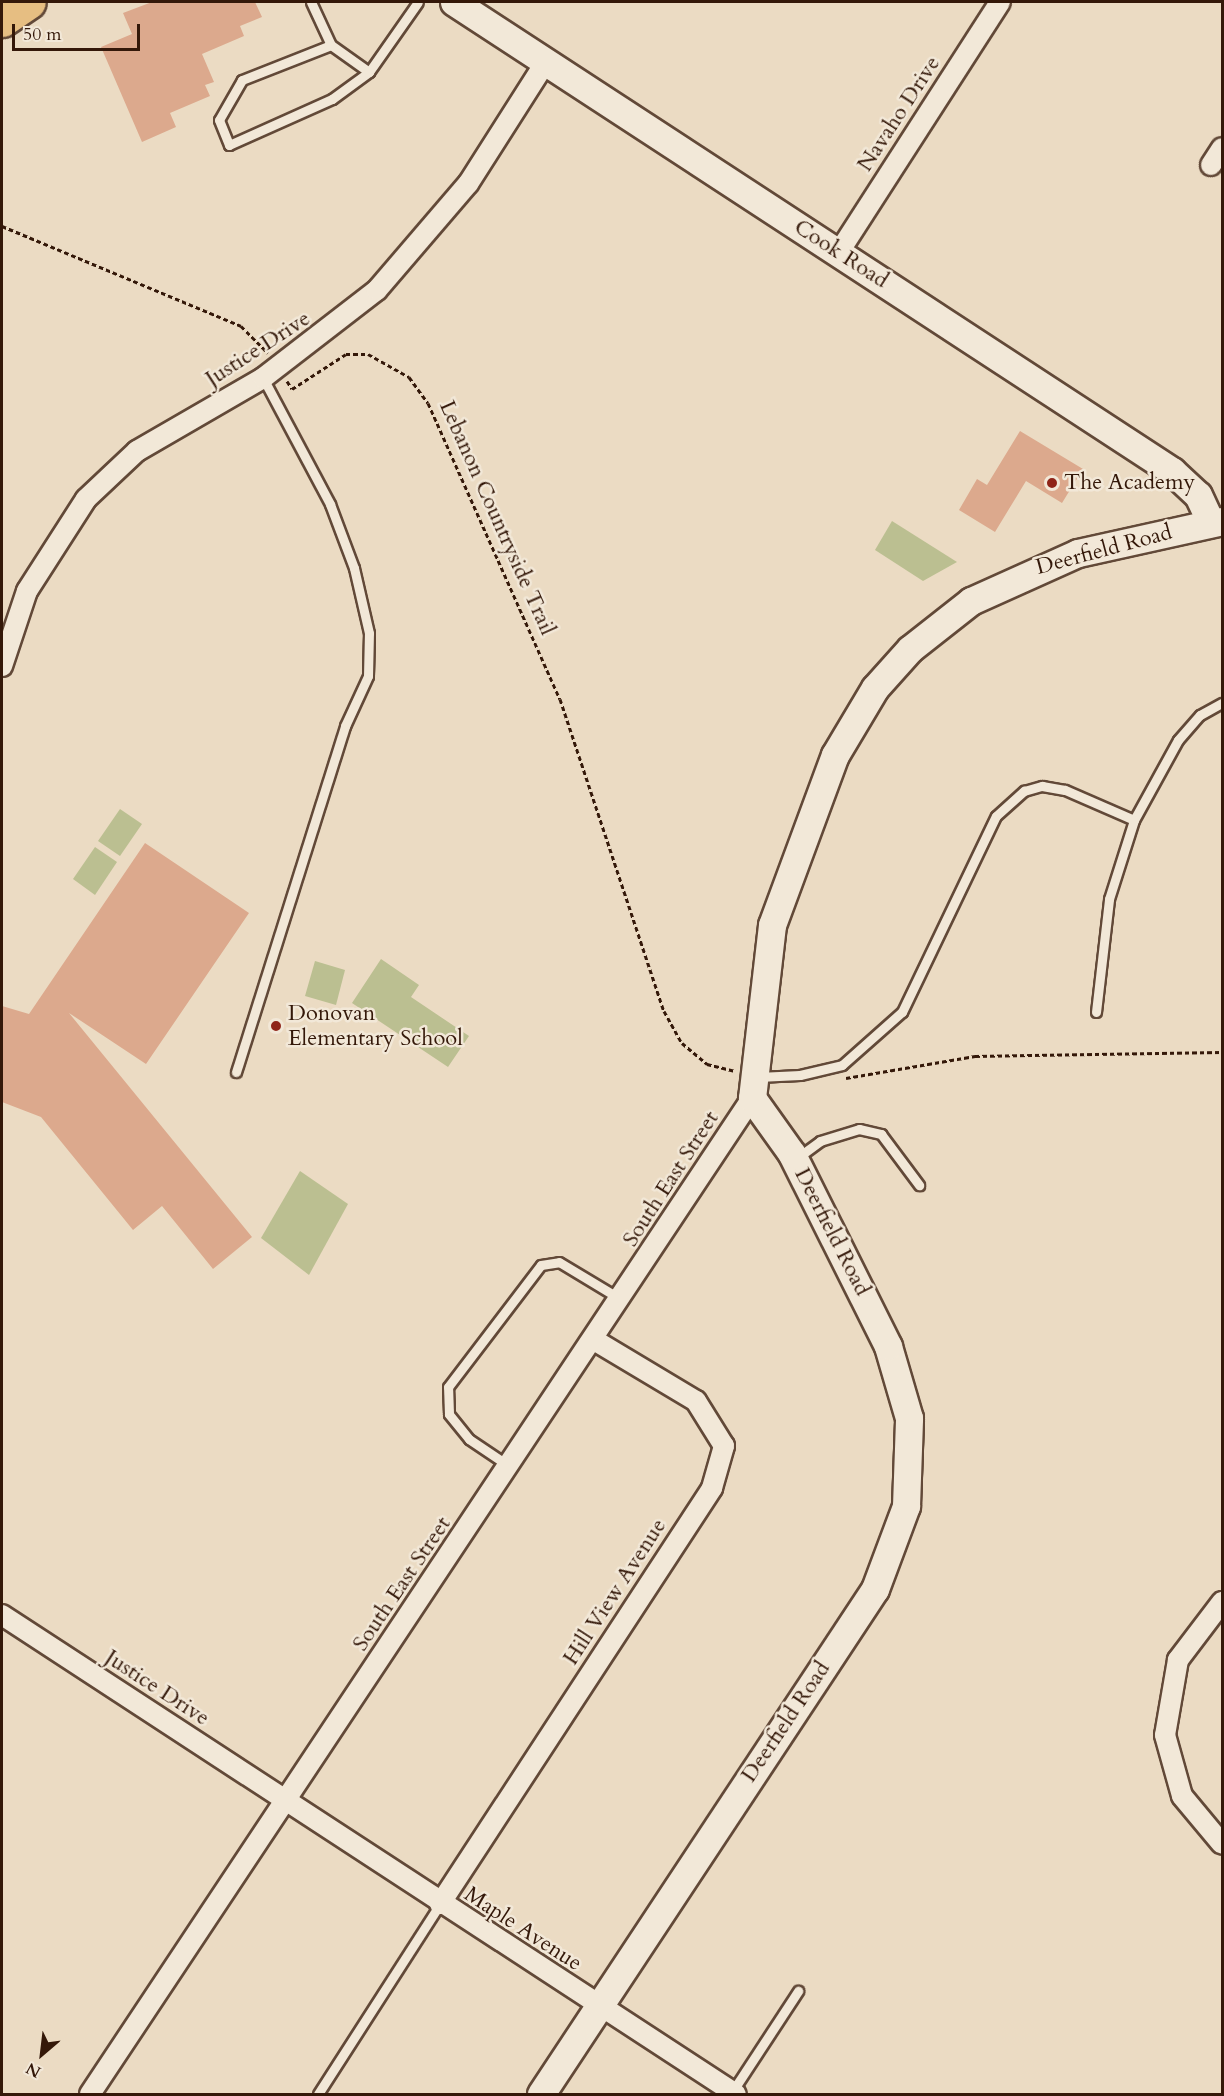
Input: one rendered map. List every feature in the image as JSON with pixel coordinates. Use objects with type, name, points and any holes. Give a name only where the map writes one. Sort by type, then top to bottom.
[{"type":"highway","points":[[2,21],[29,2]]},
{"type":"street","name":"Cook Road","points":[[454,2],[1172,471],[1198,495],[1216,522]]},
{"type":"street","name":"Navaho Drive","points":[[838,252],[1000,2]]},
{"type":"street","name":"Justice Drive","points":[[2,666],[6,636],[27,591],[86,499],[137,451],[270,372],[329,332],[421,244],[468,184],[545,63]]},
{"type":"street","points":[[1211,165],[1222,147]]},
{"type":"street","name":"Deerfield Road","points":[[541,2094],[875,1589],[906,1506],[912,1443],[901,1382],[795,1159],[754,1088],[766,963],[782,887],[835,755],[875,688],[939,624],[1005,582],[1078,554],[1216,522]]},
{"type":"street","name":"South East Street","points":[[90,2094],[594,1340],[754,1088]]},
{"type":"street","name":"Hill View Avenue","points":[[440,1904],[712,1488],[724,1446],[696,1401],[594,1340]]},
{"type":"street","points":[[1222,1602],[1178,1660],[1165,1735],[1182,1797],[1222,1844]]},
{"type":"street","name":"Justice Drive","points":[[2,1615],[286,1802]]},
{"type":"street","name":"Maple Avenue","points":[[286,1802],[725,2091]]},
{"type":"lane","points":[[311,2],[331,45],[369,72]]},
{"type":"lane","points":[[331,45],[242,80],[219,120],[229,145],[332,99],[369,72],[418,2]]},
{"type":"lane","points":[[236,1072],[345,726],[368,676],[369,633],[354,568],[330,504],[270,372]]},
{"type":"lane","points":[[1096,1012],[1109,898],[1134,819],[1178,740],[1200,715],[1222,703]]},
{"type":"lane","points":[[754,1088],[842,1065],[891,1023],[915,989],[996,816],[1024,791],[1042,786],[1065,790],[1134,819]]},
{"type":"lane","points":[[795,1159],[820,1141],[859,1129],[881,1134],[919,1185]]},
{"type":"lane","points":[[509,1466],[469,1439],[448,1414],[448,1387],[541,1265],[559,1262],[621,1299]]},
{"type":"lane","points":[[318,2094],[440,1904]]},
{"type":"lane","points":[[725,2091],[798,1991]]},
{"type":"path","name":"Lebanon Countryside Trail","points":[[2,226],[241,326],[262,342],[270,372],[292,389],[346,354],[368,354],[409,377],[428,403],[560,699],[664,1011],[682,1043],[707,1064],[754,1088]]},
{"type":"path","points":[[843,1078],[975,1056],[1222,1052]]},
{"type":"green space","points":[[892,521],[957,562],[923,581],[875,550]]},
{"type":"green space","points":[[120,809],[142,824],[120,856],[98,841]]},
{"type":"green space","points":[[95,847],[117,862],[95,895],[73,879]]},
{"type":"green space","points":[[381,959],[419,985],[411,997],[469,1036],[448,1067],[352,1003]]},
{"type":"green space","points":[[315,961],[345,970],[336,1005],[305,996]]},
{"type":"green space","points":[[300,1171],[348,1204],[309,1275],[261,1238]]},
{"type":"building","points":[[152,2],[255,2],[262,17],[240,26],[244,36],[202,54],[214,82],[205,85],[210,96],[170,113],[176,127],[142,142],[101,47],[132,34],[123,13]]},
{"type":"building","name":"The Academy","points":[[1020,431],[1083,469],[1062,503],[1026,481],[995,532],[959,510],[977,479],[987,485]]},
{"type":"building","points":[[145,843],[249,913],[146,1064],[69,1013],[252,1237],[213,1269],[162,1206],[133,1230],[41,1117],[2,1102],[2,1006],[29,1014]]},
{"type":"place","name":"The Academy","points":[[1052,483]]},
{"type":"place","name":"Donovan Elementary School","points":[[276,1026]]}]
